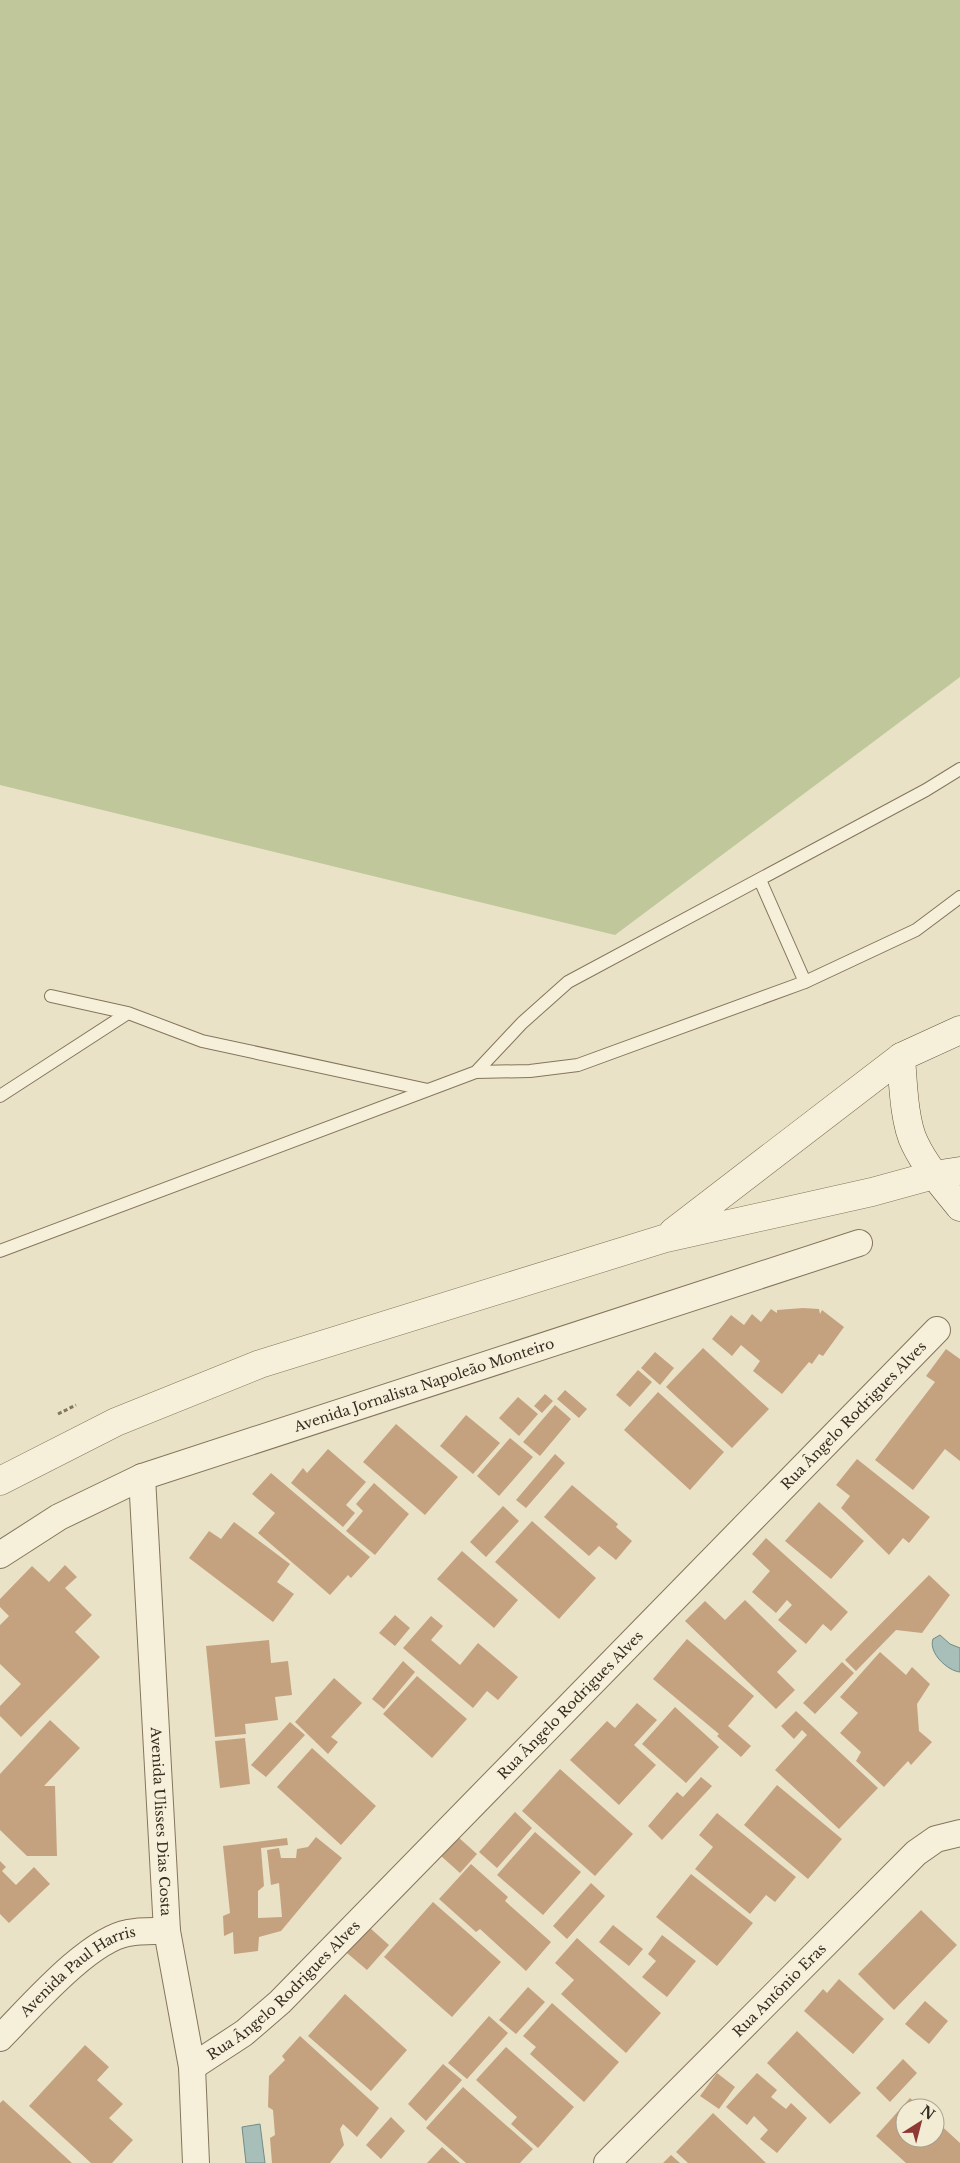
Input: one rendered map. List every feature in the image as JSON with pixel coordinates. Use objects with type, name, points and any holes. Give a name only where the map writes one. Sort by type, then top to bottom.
[{"type":"street","points":[[666,1238],[901,1057],[960,1030]]},
{"type":"street","points":[[901,1057],[906,1106],[914,1143],[947,1173],[960,1206]]},
{"type":"street","points":[[0,1481],[116,1422],[260,1364],[666,1238],[872,1192],[947,1173]]},
{"type":"street","name":"Avenida Jornalista Napoleão Monteiro","points":[[0,1555],[59,1517],[142,1477],[859,1243]]},
{"type":"street","name":"Rua Ângelo Rodrigues Alves","points":[[192,2067],[244,2033],[280,2002],[937,1330]]},
{"type":"street","name":"Avenida Ulisses Dias Costa","points":[[142,1477],[166,1931],[192,2067],[196,2163]]},
{"type":"street","name":"Rua Antônio Eras","points":[[607,2163],[916,1853],[936,1839],[960,1833]]},
{"type":"street","name":"Avenida Paul Harris","points":[[0,2038],[78,1960],[104,1941],[128,1933],[166,1931]]},
{"type":"lane","points":[[476,1072],[522,1023],[568,982],[926,790],[960,769]]},
{"type":"lane","points":[[760,880],[805,982]]},
{"type":"lane","points":[[0,1251],[476,1072],[530,1071],[578,1065],[805,982],[916,930],[960,897]]},
{"type":"lane","points":[[51,996],[128,1013],[202,1041],[428,1090]]},
{"type":"lane","points":[[0,1096],[128,1013]]},
{"type":"path","points":[[50,1419],[76,1405]]},
{"type":"green space","points":[[0,0],[960,0],[960,677],[615,935],[0,785]]},
{"type":"water","points":[[940,1635],[950,1644],[960,1648],[960,1672],[945,1665],[933,1650],[933,1639]]},
{"type":"water","points":[[260,2124],[265,2163],[246,2163],[242,2127]]},
{"type":"building","points":[[771,1309],[777,1313],[777,1310],[819,1309],[820,1314],[822,1310],[844,1327],[823,1356],[819,1354],[812,1364],[809,1362],[782,1394],[753,1371],[760,1361],[741,1345],[732,1356],[712,1339],[731,1315],[744,1325],[752,1314],[761,1322]]},
{"type":"building","points":[[703,1348],[769,1409],[732,1448],[666,1387]]},
{"type":"building","points":[[946,1349],[960,1359],[960,1461],[945,1449],[913,1490],[875,1460],[935,1382],[926,1376]]},
{"type":"building","points":[[655,1352],[674,1368],[660,1385],[641,1368]]},
{"type":"building","points":[[638,1370],[652,1382],[630,1407],[616,1395]]},
{"type":"building","points":[[565,1390],[587,1409],[579,1418],[557,1399]]},
{"type":"building","points":[[658,1392],[724,1452],[690,1490],[624,1430]]},
{"type":"building","points":[[545,1394],[553,1401],[542,1413],[534,1406]]},
{"type":"building","points":[[518,1397],[538,1414],[519,1436],[499,1418]]},
{"type":"building","points":[[555,1405],[571,1419],[540,1456],[523,1442]]},
{"type":"building","points":[[466,1415],[500,1443],[473,1474],[440,1446]]},
{"type":"building","points":[[396,1424],[458,1477],[425,1515],[363,1462]]},
{"type":"building","points":[[510,1438],[533,1457],[499,1496],[477,1476]]},
{"type":"building","points":[[328,1449],[366,1482],[346,1505],[355,1513],[343,1527],[291,1483],[303,1468],[307,1473]]},
{"type":"building","points":[[555,1454],[565,1463],[526,1508],[516,1500]]},
{"type":"building","points":[[857,1459],[930,1517],[909,1543],[903,1538],[889,1555],[841,1508],[850,1496],[836,1485]]},
{"type":"building","points":[[271,1473],[370,1557],[351,1578],[348,1575],[330,1595],[258,1533],[275,1513],[252,1494]]},
{"type":"building","points":[[374,1483],[409,1514],[375,1555],[346,1531],[363,1511],[356,1504]]},
{"type":"building","points":[[572,1485],[618,1524],[616,1527],[632,1541],[616,1560],[599,1546],[589,1556],[544,1517]]},
{"type":"building","points":[[819,1502],[864,1541],[831,1579],[785,1541]]},
{"type":"building","points":[[503,1506],[519,1521],[486,1557],[470,1542]]},
{"type":"building","points":[[532,1521],[596,1578],[559,1619],[495,1562]]},
{"type":"building","points":[[234,1522],[290,1564],[277,1582],[294,1594],[273,1622],[189,1558],[209,1531],[221,1539]]},
{"type":"building","points":[[766,1538],[848,1612],[831,1631],[823,1624],[806,1644],[778,1620],[792,1605],[787,1600],[776,1613],[752,1592],[770,1571],[752,1554]]},
{"type":"building","points":[[462,1551],[518,1600],[494,1628],[437,1579]]},
{"type":"building","points":[[65,1565],[77,1577],[65,1588],[92,1615],[75,1632],[100,1657],[21,1737],[0,1716],[0,1706],[21,1684],[0,1664],[0,1625],[9,1616],[0,1607],[0,1599],[32,1566],[49,1582]]},
{"type":"building","points":[[929,1575],[950,1595],[922,1633],[896,1630],[856,1671],[845,1660]]},
{"type":"building","points":[[745,1600],[797,1651],[777,1672],[795,1690],[776,1709],[685,1621],[705,1601],[725,1620]]},
{"type":"building","points":[[395,1615],[410,1628],[395,1646],[379,1633]]},
{"type":"building","points":[[431,1616],[443,1626],[431,1640],[460,1665],[478,1643],[518,1677],[498,1700],[487,1691],[473,1708],[403,1648]]},
{"type":"building","points":[[687,1639],[754,1696],[728,1726],[751,1746],[741,1757],[717,1736],[719,1734],[653,1679]]},
{"type":"building","points":[[269,1640],[271,1663],[288,1661],[292,1695],[275,1697],[278,1720],[245,1724],[246,1734],[215,1737],[206,1646]]},
{"type":"building","points":[[880,1652],[906,1675],[912,1667],[930,1684],[917,1704],[919,1731],[932,1742],[911,1765],[908,1761],[884,1787],[856,1761],[861,1752],[840,1733],[858,1713],[840,1697]]},
{"type":"building","points":[[403,1661],[415,1672],[384,1709],[372,1699]]},
{"type":"building","points":[[842,1662],[854,1673],[815,1714],[803,1703]]},
{"type":"building","points":[[417,1676],[467,1719],[432,1758],[383,1714]]},
{"type":"building","points":[[334,1678],[362,1703],[331,1737],[338,1742],[328,1754],[295,1722]]},
{"type":"building","points":[[637,1703],[657,1720],[634,1745],[656,1765],[619,1805],[570,1760],[607,1721],[615,1728]]},
{"type":"building","points":[[675,1707],[719,1747],[686,1783],[642,1744]]},
{"type":"building","points":[[796,1711],[878,1788],[839,1829],[775,1770],[807,1735],[802,1730],[794,1739],[781,1726]]},
{"type":"building","points":[[50,1720],[80,1748],[44,1786],[55,1786],[57,1856],[27,1856],[0,1830],[0,1774]]},
{"type":"building","points":[[290,1722],[305,1735],[266,1777],[251,1765]]},
{"type":"building","points":[[245,1738],[250,1784],[220,1788],[215,1741]]},
{"type":"building","points":[[312,1748],[376,1806],[341,1845],[277,1787]]},
{"type":"building","points":[[560,1769],[633,1834],[595,1876],[522,1811]]},
{"type":"building","points":[[701,1777],[712,1786],[662,1840],[648,1826],[677,1792],[683,1797]]},
{"type":"building","points":[[777,1785],[842,1839],[808,1879],[744,1825]]},
{"type":"building","points":[[515,1812],[532,1828],[497,1868],[479,1852]]},
{"type":"building","points":[[717,1813],[796,1877],[775,1902],[766,1895],[750,1914],[695,1869],[713,1847],[699,1835]]},
{"type":"building","points":[[535,1832],[581,1872],[543,1915],[497,1875]]},
{"type":"building","points":[[316,1837],[342,1858],[281,1931],[259,1937],[258,1951],[234,1954],[233,1932],[224,1936],[223,1916],[230,1913],[223,1846],[287,1838],[288,1845],[261,1848],[264,1886],[258,1891],[258,1918],[282,1917],[279,1883],[271,1885],[267,1850],[279,1848],[281,1858],[296,1858],[297,1849],[308,1847]]},
{"type":"building","points":[[458,1837],[477,1854],[460,1873],[441,1856]]},
{"type":"building","points":[[0,1861],[6,1867],[2,1871],[16,1885],[34,1867],[50,1884],[9,1923],[0,1914]]},
{"type":"building","points":[[471,1864],[508,1897],[505,1901],[551,1942],[526,1971],[480,1929],[476,1932],[439,1899]]},
{"type":"building","points":[[691,1874],[753,1923],[717,1966],[656,1917]]},
{"type":"building","points":[[591,1883],[605,1896],[567,1939],[553,1926]]},
{"type":"building","points":[[433,1902],[501,1962],[452,2017],[384,1957]]},
{"type":"building","points":[[921,1910],[957,1945],[894,2010],[858,1974]]},
{"type":"building","points":[[613,1925],[643,1949],[629,1966],[599,1942]]},
{"type":"building","points":[[370,1928],[389,1945],[367,1970],[347,1953]]},
{"type":"building","points":[[662,1935],[696,1961],[667,1997],[642,1977],[656,1961],[648,1954]]},
{"type":"building","points":[[577,1938],[661,2013],[626,2053],[561,1994],[574,1980],[555,1963]]},
{"type":"building","points":[[839,1979],[884,2019],[853,2054],[804,2011],[823,1989],[827,1993]]},
{"type":"building","points":[[528,1987],[545,2002],[516,2034],[499,2020]]},
{"type":"building","points":[[345,1994],[407,2050],[371,2091],[308,2036]]},
{"type":"building","points":[[925,2001],[948,2021],[929,2044],[905,2024]]},
{"type":"building","points":[[552,2003],[619,2062],[584,2102],[530,2054],[536,2047],[523,2036]]},
{"type":"building","points":[[489,2016],[508,2033],[467,2079],[448,2063]]},
{"type":"building","points":[[797,2031],[861,2093],[830,2124],[767,2063]]},
{"type":"building","points":[[300,2036],[379,2108],[357,2137],[343,2124],[340,2129],[344,2145],[330,2163],[272,2163],[270,2138],[275,2135],[273,2110],[268,2107],[269,2076],[285,2060],[282,2056]]},
{"type":"building","points":[[85,2045],[109,2067],[97,2080],[123,2104],[109,2118],[133,2140],[112,2163],[91,2163],[29,2106]]},
{"type":"building","points":[[506,2047],[574,2107],[538,2148],[511,2124],[517,2117],[476,2080]]},
{"type":"building","points":[[903,2059],[917,2073],[890,2102],[876,2088]]},
{"type":"building","points":[[443,2064],[462,2080],[426,2121],[408,2104]]},
{"type":"building","points":[[717,2073],[735,2087],[719,2109],[700,2096]]},
{"type":"building","points":[[757,2073],[777,2090],[771,2097],[786,2109],[791,2103],[807,2118],[777,2153],[760,2139],[768,2130],[754,2116],[747,2125],[726,2107]]},
{"type":"building","points":[[463,2087],[533,2149],[520,2163],[466,2163],[426,2128]]},
{"type":"building","points":[[3,2100],[72,2163],[0,2163],[0,2103]]},
{"type":"building","points":[[713,2113],[766,2163],[688,2163],[676,2152]]},
{"type":"building","points":[[895,2115],[895,2148],[945,2148],[945,2129],[960,2143],[960,2163],[906,2163],[876,2136]]},
{"type":"building","points":[[391,2117],[405,2131],[381,2159],[366,2145]]},
{"type":"building","points":[[442,2147],[460,2163],[427,2163]]},
{"type":"building","points":[[671,2155],[680,2163],[663,2163]]}]
